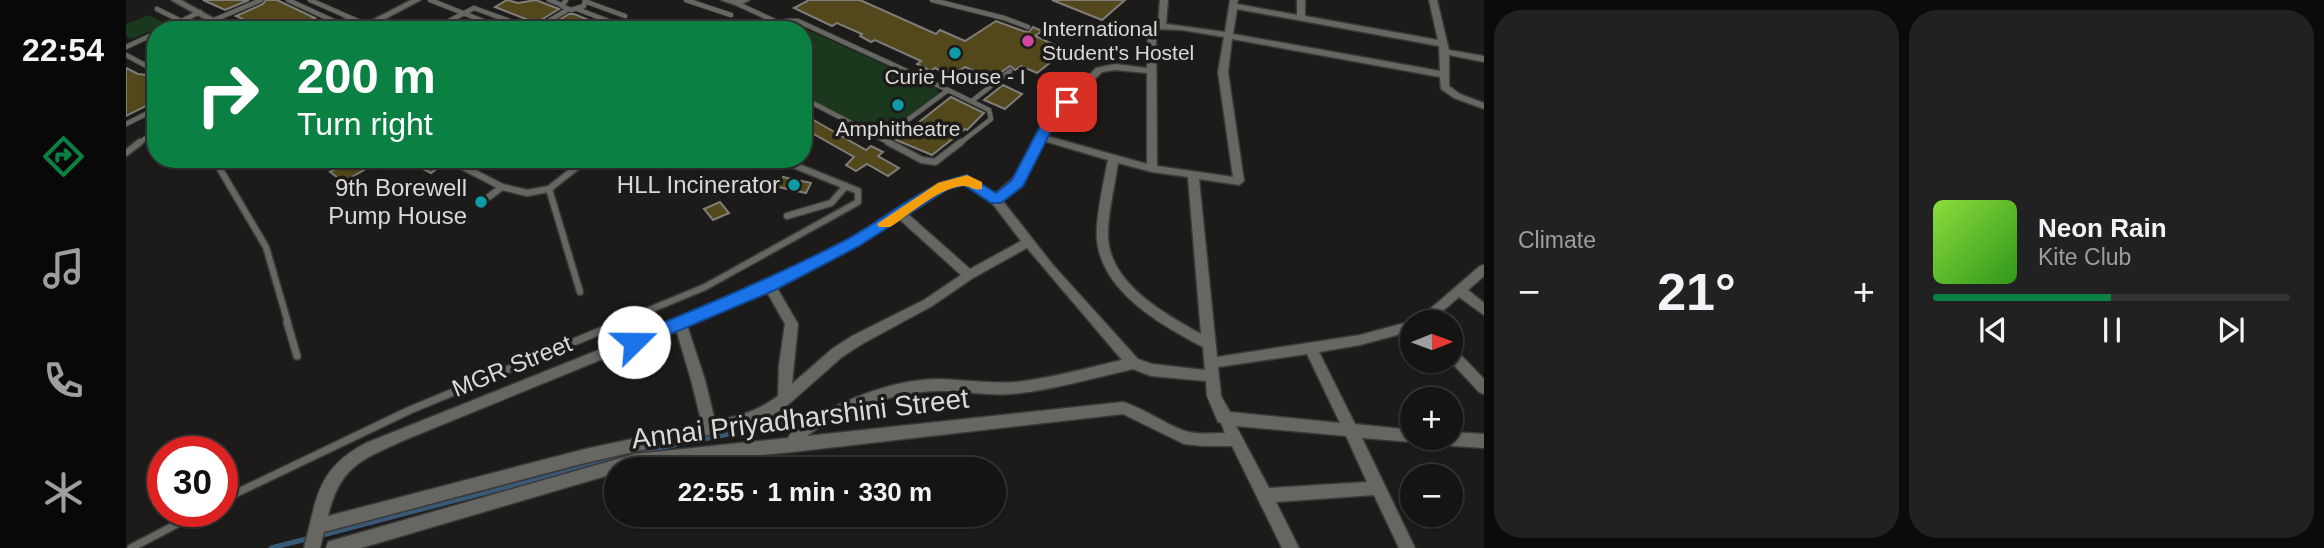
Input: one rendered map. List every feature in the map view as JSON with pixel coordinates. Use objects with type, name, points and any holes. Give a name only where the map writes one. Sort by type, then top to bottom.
[{"type":"street","points":[[175,0],[214,20]]},
{"type":"street","points":[[375,21],[417,0]]},
{"type":"street","points":[[725,0],[742,2]]},
{"type":"street","points":[[1152,169],[1150,71],[1164,0]]},
{"type":"street","points":[[1301,0],[1301,19]]},
{"type":"street","points":[[1433,0],[1445,48],[1443,83],[1449,91],[1484,106]]},
{"type":"street","points":[[1041,137],[1113,160],[1152,169],[1239,181],[1223,72],[1233,3],[1445,48],[1484,59]]},
{"type":"street","points":[[1114,33],[1157,27],[1227,34],[1445,75]]},
{"type":"street","points":[[1150,71],[1115,67],[1099,70],[1051,118],[1018,182],[996,200],[1133,363],[1150,370],[1211,370],[1400,330]]},
{"type":"street","points":[[1113,160],[1102,236],[1102,248],[1106,257],[1117,276],[1146,306],[1209,344]]},
{"type":"street","points":[[1193,176],[1214,396],[1292,548]]},
{"type":"street","name":"MGR Street","points":[[312,548],[330,484],[342,467],[401,434],[769,286],[854,242],[943,186],[967,180],[996,200]]},
{"type":"street","points":[[901,214],[969,275]]},
{"type":"street","points":[[318,526],[585,456],[747,421],[785,400],[847,346],[928,303],[969,275],[1029,242]]},
{"type":"street","points":[[1435,310],[1484,269]]},
{"type":"street","points":[[769,286],[792,324],[786,365],[785,400]]},
{"type":"street","points":[[1459,290],[1484,310]]},
{"type":"street","points":[[680,323],[710,429]]},
{"type":"street","points":[[1311,348],[1407,548]]},
{"type":"street","points":[[792,445],[797,434],[806,428],[891,389],[933,384],[987,390],[1017,388],[1133,363]]},
{"type":"street","points":[[1463,366],[1484,388]]},
{"type":"street","name":"Annai Priyadharshini Street","points":[[334,548],[635,461],[1123,408],[1143,413],[1181,436],[1198,440],[1234,439]]},
{"type":"street","points":[[1223,418],[1400,435]]},
{"type":"street","points":[[1463,440],[1484,441]]},
{"type":"street","points":[[1264,496],[1378,488]]},
{"type":"lane","points":[[214,20],[261,0]]},
{"type":"lane","points":[[288,0],[334,21]]},
{"type":"lane","points":[[310,0],[358,21]]},
{"type":"lane","points":[[430,0],[483,21]]},
{"type":"lane","points":[[549,0],[567,10]]},
{"type":"lane","points":[[562,5],[566,0]]},
{"type":"lane","points":[[686,0],[731,15]]},
{"type":"lane","points":[[932,0],[1004,18],[1028,27]]},
{"type":"lane","points":[[577,9],[586,1],[625,16]]},
{"type":"lane","points":[[742,2],[776,21]]},
{"type":"lane","points":[[448,21],[477,8],[511,21]]},
{"type":"lane","points":[[157,9],[181,21],[200,12]]},
{"type":"lane","points":[[549,21],[567,10],[577,9],[608,21]]},
{"type":"lane","points":[[346,21],[353,19]]},
{"type":"lane","points":[[812,27],[972,101],[989,110],[991,119],[939,160],[927,162],[812,103]]},
{"type":"lane","points":[[126,47],[147,37]]},
{"type":"lane","points":[[126,55],[147,66]]},
{"type":"lane","points":[[972,101],[1010,71]]},
{"type":"lane","points":[[882,139],[948,90]]},
{"type":"lane","points":[[126,124],[147,114]]},
{"type":"lane","points":[[126,153],[147,137]]},
{"type":"lane","points":[[219,168],[267,247],[297,356]]},
{"type":"lane","points":[[465,168],[502,187],[527,193],[549,189],[576,168]]},
{"type":"lane","points":[[238,492],[410,410],[705,287],[858,202],[858,191],[801,168]]},
{"type":"lane","points":[[788,216],[831,203],[846,186]]},
{"type":"lane","points":[[486,199],[502,187]]},
{"type":"lane","points":[[549,189],[580,292]]},
{"type":"lane","points":[[131,548],[171,527]]},
{"type":"green space","points":[[149,15],[160,21],[147,21],[147,32],[132,39],[126,36],[126,24]]},
{"type":"green space","points":[[812,32],[936,88],[939,94],[881,134],[812,100]]},
{"type":"building","points":[[203,0],[249,0],[225,10]]},
{"type":"building","points":[[266,0],[277,0],[315,18],[309,21],[247,21],[236,16],[263,4]]},
{"type":"building","points":[[507,0],[518,3],[536,0],[559,9],[539,21],[531,21],[495,7]]},
{"type":"building","points":[[809,0],[860,0],[936,34],[940,30],[965,41],[996,21],[1029,32],[1033,27],[1042,31],[1035,36],[1066,50],[1037,73],[1021,66],[1015,70],[1010,66],[992,79],[965,67],[952,76],[935,68],[931,71],[917,64],[921,61],[875,40],[871,42],[860,36],[862,34],[837,23],[832,26],[794,8]]},
{"type":"building","points":[[1052,0],[1125,0],[1102,20]]},
{"type":"building","points":[[574,14],[591,21],[558,21]]},
{"type":"building","points":[[126,68],[147,75],[147,106],[126,116]]},
{"type":"building","points":[[1003,85],[1022,94],[1005,109],[984,100]]},
{"type":"building","points":[[951,97],[984,113],[967,130],[932,155],[896,140]]},
{"type":"building","points":[[812,119],[866,150],[871,146],[883,152],[878,156],[899,168],[888,176],[867,164],[856,171],[846,165],[854,157],[812,133]]},
{"type":"building","points":[[367,168],[341,180],[330,172],[336,169]]},
{"type":"building","points":[[421,168],[438,168],[431,173]]},
{"type":"building","name":"HLL Incinerator","points":[[783,177],[811,183],[806,193],[778,187]]},
{"type":"building","points":[[720,202],[729,213],[713,220],[704,209]]},
{"type":"waterway","points":[[319,536],[644,451],[794,421]]},
{"type":"waterway","points":[[271,548],[310,538]]},
{"type":"slow traffic","points":[[885,224],[943,186],[967,180],[977,185]]},
{"type":"place","name":"International Student's Hostel","points":[[1028,41]]},
{"type":"place","name":"Curie House - I","points":[[955,53]]},
{"type":"place","name":"Amphitheatre","points":[[898,105]]},
{"type":"place","name":"HLL Incinerator","points":[[794,185]]},
{"type":"place","name":"9th Borewell Pump House","points":[[481,202]]},
{"type":"route","points":[[634,342],[769,286],[854,242],[943,186],[967,180],[996,200],[1018,182],[1051,118],[1067,102]]}]
